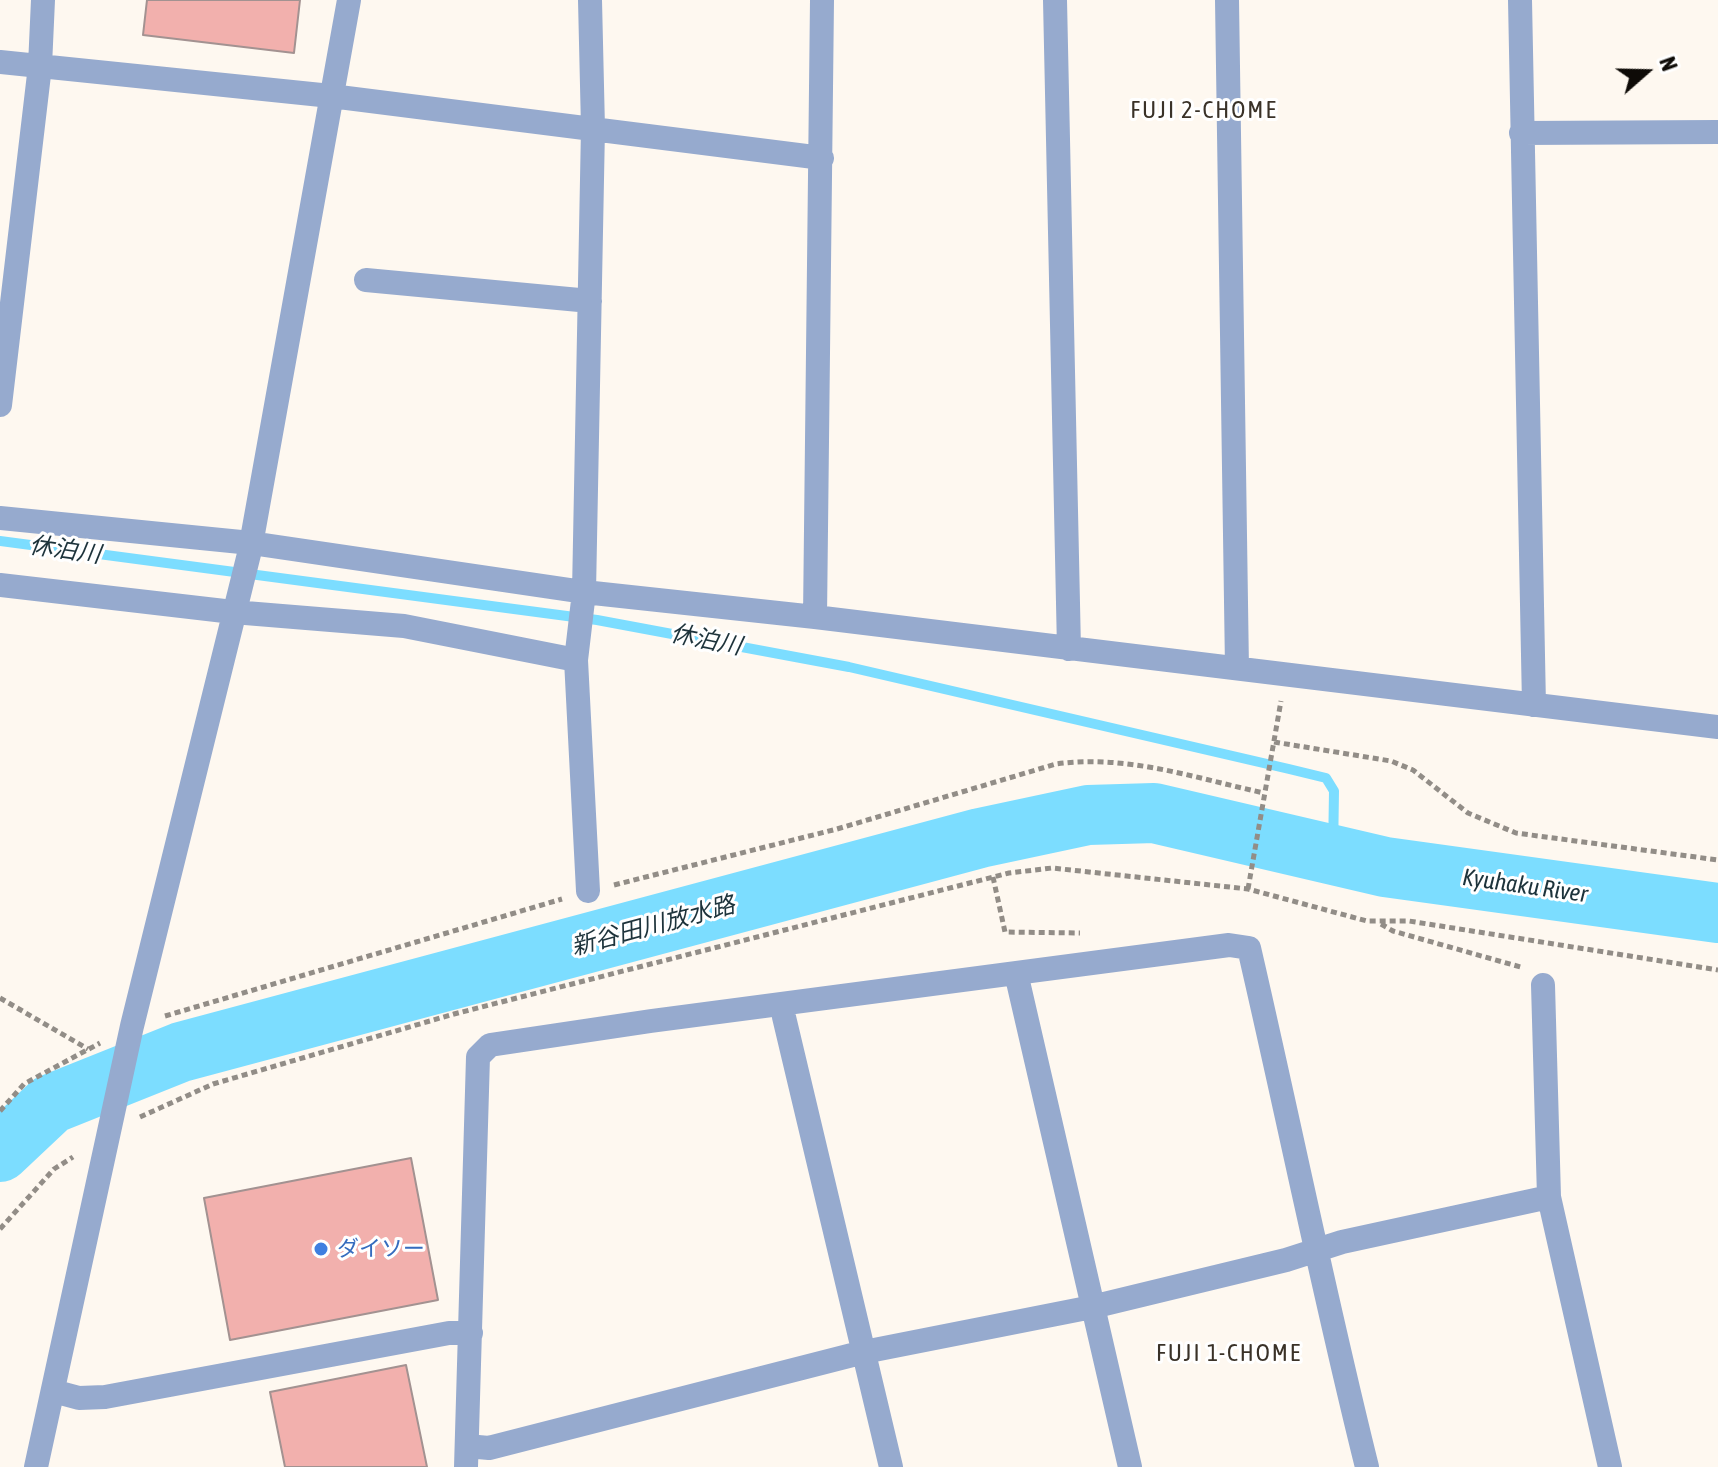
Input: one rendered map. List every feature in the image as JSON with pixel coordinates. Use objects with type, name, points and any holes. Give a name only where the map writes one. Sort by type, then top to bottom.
[{"type":"street","points":[[0,405],[40,66],[43,0]]},
{"type":"street","points":[[36,1467],[132,1026],[250,547],[349,0]]},
{"type":"street","points":[[588,891],[576,660],[584,592],[593,128],[590,0]]},
{"type":"street","points":[[815,617],[822,0]]},
{"type":"street","points":[[1055,0],[1069,649]]},
{"type":"street","points":[[1227,0],[1237,668]]},
{"type":"street","points":[[1520,0],[1534,705]]},
{"type":"street","points":[[0,62],[331,96],[822,158]]},
{"type":"street","points":[[1521,133],[1718,132]]},
{"type":"street","points":[[366,280],[590,301]]},
{"type":"street","points":[[0,518],[250,547],[584,592],[815,617],[1718,727]]},
{"type":"street","points":[[0,585],[236,600],[404,626],[576,660]]},
{"type":"street","points":[[1367,1467],[1320,1277],[1317,1250],[1249,948],[1229,945],[490,1045],[478,1057],[466,1457],[489,1448],[864,1352],[1092,1307],[1317,1250],[1549,1197]]},
{"type":"street","points":[[1016,973],[1130,1467]]},
{"type":"street","points":[[1543,985],[1549,1197],[1610,1467]]},
{"type":"street","points":[[784,1017],[891,1467]]},
{"type":"street","points":[[53,1391],[79,1398],[105,1397],[449,1333],[471,1333]]},
{"type":"path","points":[[1248,889],[1278,717]]},
{"type":"path","points":[[1273,745],[1391,761],[1413,770],[1468,813],[1516,833],[1718,860]]},
{"type":"path","points":[[0,1111],[24,1084],[132,1026],[588,891],[837,829],[1070,762],[1118,761],[1264,793]]},
{"type":"path","points":[[0,1229],[54,1169],[112,1122],[213,1084],[454,1014],[993,877],[1052,868],[1248,889],[1381,923],[1409,921],[1718,970]]},
{"type":"path","points":[[993,877],[1005,932],[1037,931]]},
{"type":"path","points":[[1381,923],[1393,931],[1544,973],[1543,985]]},
{"type":"path","points":[[0,998],[88,1049]]},
{"type":"building","points":[[147,0],[300,0],[294,53],[143,35]]},
{"type":"building","name":"ダイソー","points":[[411,1158],[438,1300],[230,1340],[204,1198]]},
{"type":"building","points":[[406,1365],[427,1467],[285,1467],[270,1392]]},
{"type":"waterway","name":"休泊川","points":[[0,541],[597,620],[849,667],[1289,769],[1326,778],[1334,791],[1333,855]]},
{"type":"waterway","name":"新谷田川放水路","points":[[0,1152],[51,1104],[181,1052],[980,838],[1088,815],[1154,813],[1385,867],[1718,913]]},
{"type":"place","name":"ダイソー","points":[[321,1249]]},
{"type":"district","name":"FUJI 2-CHOME","points":[[1204,110]]},
{"type":"district","name":"FUJI 1-CHOME","points":[[1229,1353]]},
{"type":"water label","name":"Kyuhaku River","points":[[1525,886]]}]
